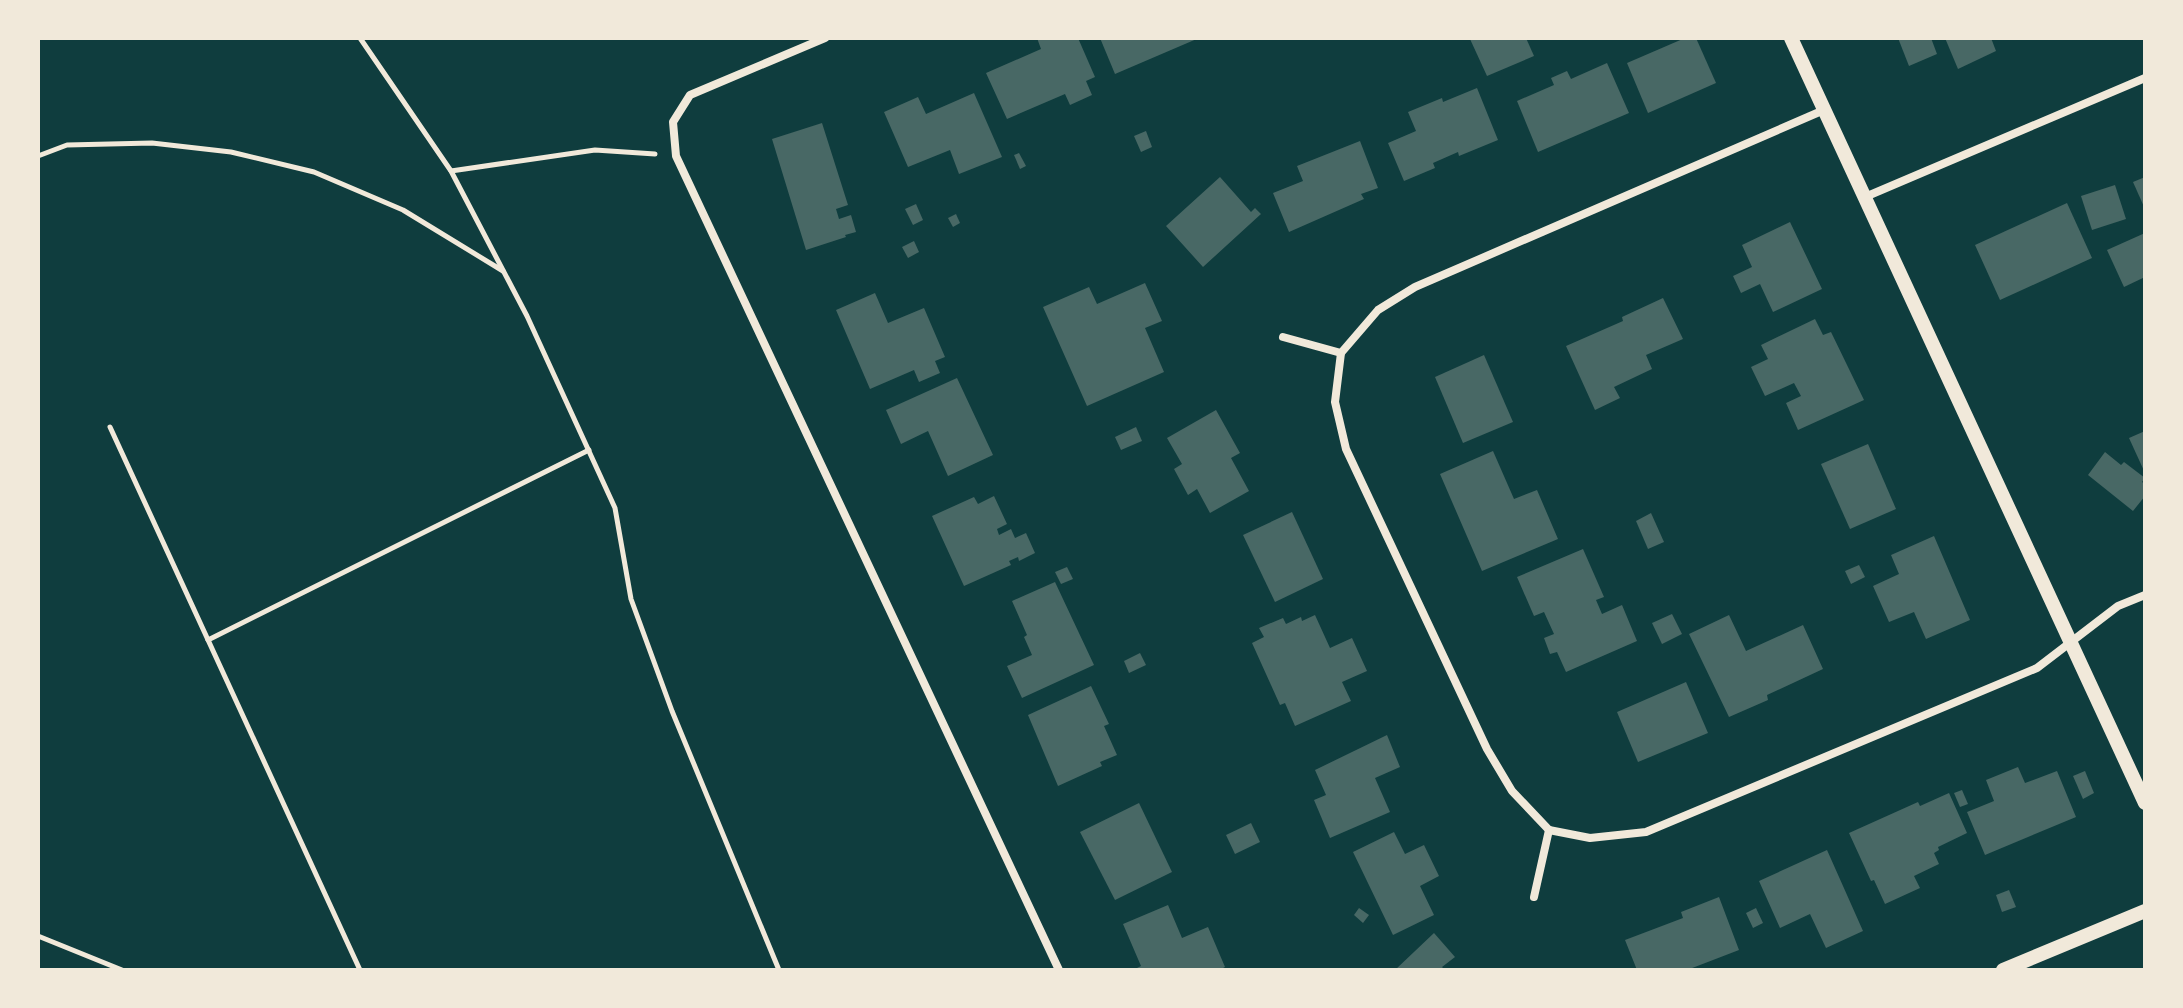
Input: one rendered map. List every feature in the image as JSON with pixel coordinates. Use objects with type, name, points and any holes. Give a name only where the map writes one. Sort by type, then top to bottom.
[{"type":"street","points":[[825,38],[690,95],[673,122],[676,156],[1059,970]]},
{"type":"street","points":[[1791,38],[2145,803]]},
{"type":"street","points":[[1865,197],[2145,78]]},
{"type":"street","points":[[1824,110],[1415,287],[1378,310],[1341,353],[1335,402],[1346,449],[1487,749],[1512,791],[1549,830],[1590,838],[1646,832],[2037,668],[2118,606],[2145,595]]},
{"type":"street","points":[[1283,337],[1341,353]]},
{"type":"street","points":[[1534,897],[1549,830]]},
{"type":"street","points":[[2003,970],[2145,911]]},
{"type":"path","points":[[360,38],[451,171],[504,271],[589,450],[615,508],[631,599],[779,970]]},
{"type":"path","points":[[38,156],[67,145],[152,143],[231,152],[314,172],[403,210],[504,271]]},
{"type":"path","points":[[451,171],[595,150],[676,156]]},
{"type":"path","points":[[110,427],[360,970]]},
{"type":"path","points":[[208,640],[589,450]]},
{"type":"path","points":[[38,936],[122,970]]},
{"type":"building","points":[[1037,38],[1078,38],[1095,77],[1086,81],[1092,95],[1070,105],[1065,94],[1007,119],[986,73],[1041,49]]},
{"type":"building","points":[[1100,38],[1199,38],[1115,74]]},
{"type":"building","points":[[1472,38],[1526,38],[1534,56],[1487,76]]},
{"type":"building","points":[[1685,38],[1696,38],[1716,83],[1648,113],[1627,63]]},
{"type":"building","points":[[1898,38],[1931,38],[1937,54],[1909,66]]},
{"type":"building","points":[[1945,38],[1991,38],[1996,51],[1958,69]]},
{"type":"building","points":[[1607,63],[1629,113],[1538,152],[1517,101],[1554,85],[1551,78],[1567,71],[1571,79]]},
{"type":"building","points":[[1477,88],[1498,140],[1459,156],[1458,152],[1433,163],[1435,168],[1404,181],[1388,143],[1416,131],[1408,112]]},
{"type":"building","points":[[974,93],[1002,157],[959,174],[950,150],[908,167],[884,112],[918,97],[926,114]]},
{"type":"building","points":[[822,123],[848,205],[836,209],[839,219],[851,215],[856,232],[806,250],[772,139]]},
{"type":"building","points":[[1146,131],[1152,147],[1141,152],[1134,136]]},
{"type":"building","points":[[1360,141],[1378,188],[1361,194],[1364,199],[1289,232],[1273,193],[1303,181],[1297,166]]},
{"type":"building","points":[[1019,153],[1026,166],[1020,169],[1014,155]]},
{"type":"building","points":[[1220,177],[1251,212],[1255,208],[1261,214],[1203,267],[1166,226]]},
{"type":"building","points":[[2145,177],[2145,209],[2133,182]]},
{"type":"building","points":[[2115,185],[2126,219],[2092,230],[2081,196]]},
{"type":"building","points":[[2067,203],[2092,258],[2000,300],[1975,245]]},
{"type":"building","points":[[916,204],[923,220],[913,225],[905,209]]},
{"type":"building","points":[[956,214],[960,223],[953,227],[948,218]]},
{"type":"building","points":[[1790,222],[1822,289],[1773,312],[1760,284],[1741,293],[1733,276],[1752,267],[1742,245]]},
{"type":"building","points":[[2145,233],[2145,277],[2124,287],[2107,250]]},
{"type":"building","points":[[914,241],[919,252],[908,258],[902,247]]},
{"type":"building","points":[[1145,283],[1162,321],[1145,328],[1164,372],[1087,406],[1043,307],[1089,287],[1097,304]]},
{"type":"building","points":[[875,293],[888,323],[924,308],[945,357],[935,361],[940,373],[919,382],[914,370],[870,389],[836,310]]},
{"type":"building","points":[[1663,298],[1683,339],[1646,355],[1652,369],[1614,387],[1620,398],[1595,410],[1566,346],[1623,321],[1622,317]]},
{"type":"building","points":[[1815,319],[1823,335],[1831,332],[1864,400],[1798,430],[1786,403],[1801,396],[1794,383],[1765,396],[1751,367],[1768,359],[1761,345]]},
{"type":"building","points":[[1484,355],[1513,422],[1463,443],[1435,377]]},
{"type":"building","points":[[957,378],[993,455],[948,476],[928,431],[901,444],[886,410]]},
{"type":"building","points":[[1216,410],[1240,453],[1231,458],[1249,491],[1210,513],[1197,489],[1188,495],[1174,469],[1182,464],[1167,438]]},
{"type":"building","points":[[1136,427],[1142,441],[1121,450],[1115,437]]},
{"type":"building","points":[[2145,431],[2145,473],[2129,438]]},
{"type":"building","points":[[1868,444],[1896,509],[1850,529],[1821,464]]},
{"type":"building","points":[[1493,451],[1514,499],[1537,490],[1558,539],[1482,571],[1440,474]]},
{"type":"building","points":[[2105,452],[2145,478],[2142,482],[2145,484],[2145,496],[2133,511],[2088,475]]},
{"type":"building","points":[[994,496],[1007,524],[997,529],[999,535],[1011,529],[1015,538],[1026,533],[1035,553],[1019,561],[1018,557],[1009,561],[1011,565],[964,586],[932,516],[974,497],[978,504]]},
{"type":"building","points":[[1292,512],[1323,579],[1275,602],[1243,535]]},
{"type":"building","points":[[1651,513],[1664,542],[1648,549],[1636,521]]},
{"type":"building","points":[[1934,536],[1970,620],[1926,639],[1914,612],[1889,622],[1873,586],[1899,574],[1891,555]]},
{"type":"building","points":[[1583,549],[1604,597],[1596,600],[1602,614],[1622,605],[1637,641],[1566,672],[1557,652],[1550,654],[1544,638],[1554,634],[1544,612],[1534,616],[1517,577]]},
{"type":"building","points":[[1859,565],[1865,577],[1851,584],[1845,571]]},
{"type":"building","points":[[1067,567],[1073,579],[1061,584],[1055,572]]},
{"type":"building","points":[[1055,582],[1094,665],[1022,698],[1007,666],[1032,655],[1012,601]]},
{"type":"building","points":[[1672,614],[1682,634],[1662,644],[1652,623]]},
{"type":"building","points":[[1315,615],[1330,648],[1352,638],[1367,671],[1342,682],[1351,701],[1295,726],[1285,703],[1280,705],[1252,643],[1264,637],[1259,628],[1283,618],[1286,624]]},
{"type":"building","points":[[1729,615],[1746,651],[1803,625],[1823,669],[1767,695],[1768,700],[1729,717],[1689,634]]},
{"type":"building","points":[[1140,653],[1146,665],[1129,673],[1124,661]]},
{"type":"building","points":[[1686,682],[1708,733],[1638,762],[1617,712]]},
{"type":"building","points":[[1091,686],[1109,724],[1104,726],[1117,755],[1100,762],[1102,766],[1058,786],[1028,715]]},
{"type":"building","points":[[1387,735],[1400,767],[1375,778],[1390,812],[1330,838],[1314,800],[1326,795],[1315,770]]},
{"type":"building","points":[[2018,767],[2025,783],[2057,771],[2076,817],[1985,855],[1967,812],[1994,801],[1986,780]]},
{"type":"building","points":[[2085,771],[2094,793],[2083,799],[2073,776]]},
{"type":"building","points":[[1962,790],[1968,804],[1960,807],[1954,793]]},
{"type":"building","points":[[1949,793],[1967,833],[1938,847],[1939,850],[1934,853],[1939,864],[1914,876],[1920,888],[1885,904],[1849,833],[1918,802],[1920,806]]},
{"type":"building","points":[[1139,803],[1172,872],[1115,900],[1080,832]]},
{"type":"building","points":[[1251,823],[1260,842],[1235,854],[1226,835]]},
{"type":"building","points":[[1394,832],[1405,854],[1424,845],[1439,876],[1420,886],[1434,915],[1393,935],[1353,852]]},
{"type":"building","points":[[1827,850],[1863,931],[1826,948],[1810,914],[1780,928],[1759,881]]},
{"type":"building","points":[[2009,890],[2016,907],[2002,912],[1996,895]]},
{"type":"building","points":[[1719,897],[1739,950],[1687,970],[1637,970],[1625,940],[1683,918],[1681,912]]},
{"type":"building","points":[[1168,905],[1182,938],[1208,927],[1225,967],[1219,970],[1138,970],[1141,966],[1123,924]]},
{"type":"building","points":[[1359,908],[1369,915],[1363,923],[1354,915]]},
{"type":"building","points":[[1756,908],[1763,923],[1753,928],[1746,913]]},
{"type":"building","points":[[1434,933],[1455,957],[1442,967],[1445,970],[1395,970]]}]
